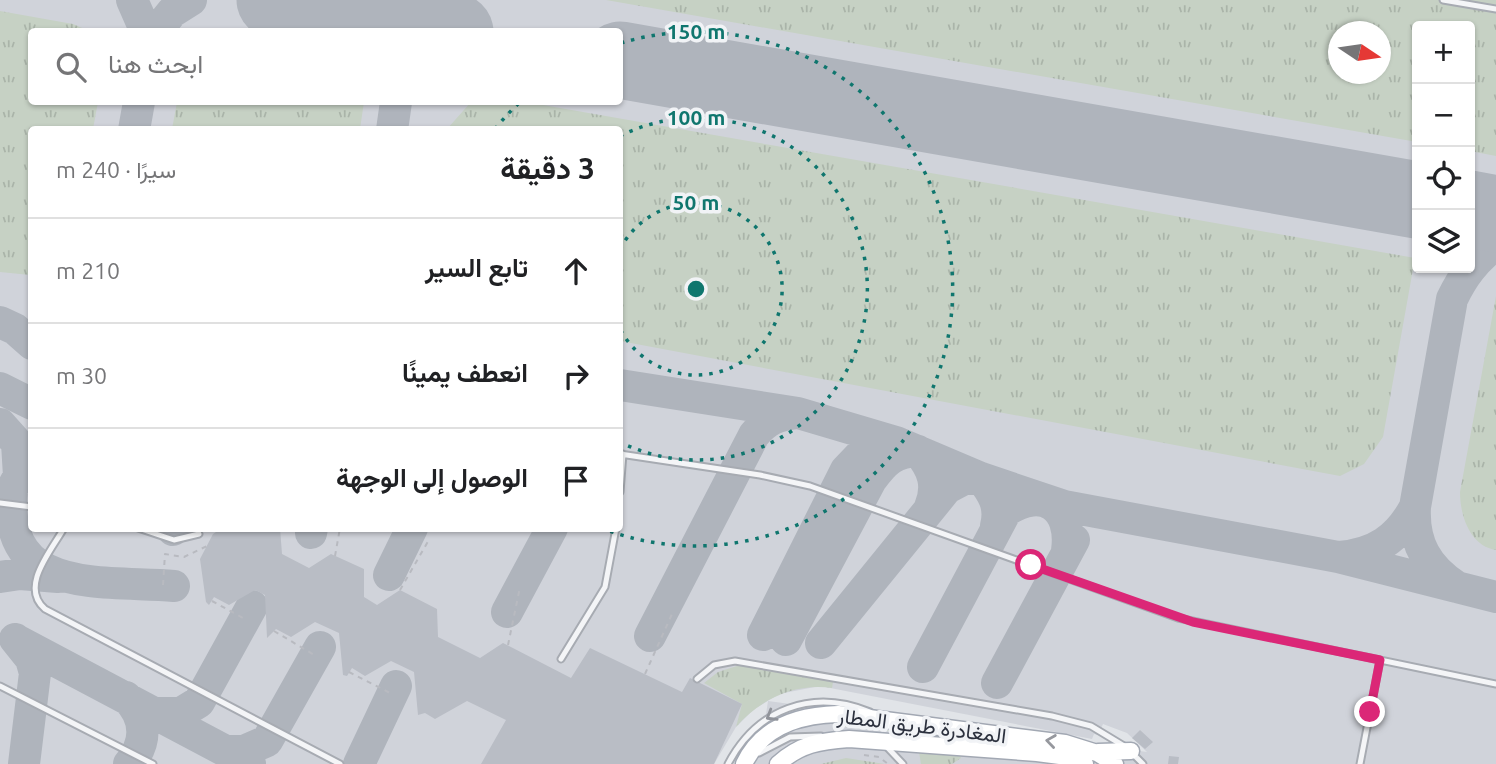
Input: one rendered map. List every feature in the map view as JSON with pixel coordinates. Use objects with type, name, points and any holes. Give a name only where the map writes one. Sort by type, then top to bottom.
[{"type":"main road","name":"المغادرة طريق المطار","points":[[746,764],[761,739],[778,727],[836,708],[885,720],[1065,743],[1091,758],[1115,764]]},
{"type":"main road","points":[[778,764],[796,749],[820,741],[849,739],[1067,757],[1091,758],[1130,751]]},
{"type":"lane","points":[[1443,0],[1496,9]]},
{"type":"lane","points":[[623,454],[760,475],[810,486],[1178,618],[1496,684]]},
{"type":"lane","points":[[0,503],[28,506]]},
{"type":"lane","points":[[62,532],[35,581],[34,593],[45,609],[340,764]]},
{"type":"lane","points":[[150,532],[174,540],[199,534]]},
{"type":"lane","points":[[561,659],[605,587],[615,532]]},
{"type":"lane","points":[[1360,764],[1380,660]]},
{"type":"lane","points":[[697,679],[714,665],[736,661],[1066,719],[1100,731],[1130,751],[1143,764]]},
{"type":"lane","points":[[0,686],[153,764]]},
{"type":"lane","points":[[728,764],[748,733],[768,717],[801,703],[836,708]]},
{"type":"lane","points":[[746,764],[762,750],[790,737],[849,739]]},
{"type":"lane","points":[[873,740],[888,747],[903,764]]},
{"type":"path","points":[[335,556],[339,532]]},
{"type":"path","points":[[400,590],[430,538]]},
{"type":"path","points":[[163,585],[165,554],[184,557],[207,546]]},
{"type":"path","points":[[508,645],[520,587]]},
{"type":"path","points":[[212,601],[245,619]]},
{"type":"path","points":[[645,674],[672,614]]},
{"type":"path","points":[[274,631],[316,656]]},
{"type":"path","points":[[349,673],[392,694]]},
{"type":"path","points":[[859,754],[879,757],[888,764]]},
{"type":"shaded area","points":[[0,0],[1496,0],[1496,764],[753,764],[761,748],[768,701],[1147,752],[1127,733],[1103,724],[1098,735],[1094,734],[1092,739],[820,686],[779,694],[753,710],[736,727],[714,764],[0,764]]},
{"type":"green space","points":[[606,0],[1496,0],[1496,156],[1475,152],[1475,21],[1412,21],[1412,141]]},
{"type":"green space","points":[[0,11],[82,28],[28,28],[28,105],[97,105],[94,126],[28,126],[28,275],[0,272]]},
{"type":"green space","points":[[176,105],[364,105],[360,126],[173,126]]},
{"type":"green space","points":[[468,105],[543,105],[1412,257],[1412,273],[1383,437],[1364,464],[1340,476],[623,342],[623,126],[450,126]]},
{"type":"green space","points":[[1496,296],[1496,550],[1479,543],[1468,528],[1462,511],[1460,492]]},
{"type":"green space","points":[[740,665],[833,682],[832,688],[804,688],[779,695],[756,708],[736,727],[742,704],[704,683],[718,672]]},
{"type":"green space","points":[[832,721],[971,739],[835,726]]},
{"type":"green space","points":[[919,752],[961,758],[952,764],[921,764]]},
{"type":"green space","points":[[846,758],[885,764],[821,764]]},
{"type":"building","points":[[280,532],[282,554],[309,568],[331,554],[364,569],[364,597],[377,605],[400,590],[437,609],[438,637],[480,658],[503,643],[571,678],[590,648],[682,692],[690,678],[742,704],[714,764],[481,764],[506,720],[467,701],[435,719],[425,713],[418,715],[414,672],[391,661],[365,676],[352,668],[347,676],[343,675],[339,633],[315,622],[291,637],[276,629],[267,638],[265,595],[255,590],[229,605],[214,597],[209,605],[206,602],[200,559],[213,534]]},
{"type":"building","points":[[1140,730],[1153,742],[1145,749],[1132,738]]},
{"type":"building","points":[[1169,756],[1179,757],[1178,764],[1168,764]]},
{"type":"taxiway","points":[[132,0],[144,28]]},
{"type":"taxiway","points":[[159,28],[172,12],[191,0]]},
{"type":"taxiway","points":[[273,0],[282,1]]},
{"type":"taxiway","points":[[408,28],[409,23]]},
{"type":"taxiway","points":[[135,126],[138,105]]},
{"type":"taxiway","points":[[393,126],[396,105]]},
{"type":"taxiway","points":[[1359,190],[1390,201],[1412,215]]},
{"type":"taxiway","points":[[1339,557],[1364,552],[1384,543],[1401,528],[1415,507],[1452,299],[1470,269],[1496,244]]},
{"type":"taxiway","points":[[0,322],[15,329],[28,340]]},
{"type":"taxiway","points":[[623,385],[798,413],[896,442],[981,478],[1064,506],[1338,557],[1496,597]]},
{"type":"taxiway","points":[[0,388],[28,402]]},
{"type":"taxiway","points":[[650,636],[754,435],[772,419],[797,413]]},
{"type":"taxiway","points":[[0,424],[17,443],[19,476]]},
{"type":"taxiway","points":[[763,635],[846,470],[868,447],[896,442]]},
{"type":"taxiway","points":[[786,640],[871,480],[886,463],[902,453],[918,451],[933,478],[934,492],[930,507]]},
{"type":"taxiway","points":[[2,507],[28,459]]},
{"type":"taxiway","points":[[821,643],[947,488],[964,479],[981,478],[995,500],[996,526]]},
{"type":"taxiway","points":[[12,490],[13,524],[23,549],[40,565],[62,576],[88,581],[174,586]]},
{"type":"taxiway","points":[[923,667],[1006,511],[1032,501],[1053,505],[1065,523],[1067,551]]},
{"type":"taxiway","points":[[1415,507],[1416,532],[1424,553],[1438,572],[1457,587]]},
{"type":"taxiway","points":[[389,575],[410,532]]},
{"type":"taxiway","points":[[507,612],[550,532]]},
{"type":"taxiway","points":[[997,683],[1074,540]]},
{"type":"taxiway","points":[[0,577],[20,574],[58,577]]},
{"type":"taxiway","points":[[155,713],[181,713],[199,702],[252,606]]},
{"type":"taxiway","points":[[15,639],[31,659],[35,673],[24,764]]},
{"type":"taxiway","points":[[18,641],[250,764]]},
{"type":"taxiway","points":[[227,751],[244,751],[267,741],[320,647]]},
{"type":"taxiway","points":[[359,764],[396,686]]},
{"type":"taxiway","points":[[126,697],[138,713],[142,730],[140,747],[129,764]]},
{"type":"runway","points":[[275,0],[432,28]]},
{"type":"runway","points":[[623,61],[1412,199]]},
{"type":"runway","points":[[1475,210],[1496,214]]},
{"type":"route","points":[[1031,565],[1193,622],[1380,660],[1370,712]]}]
